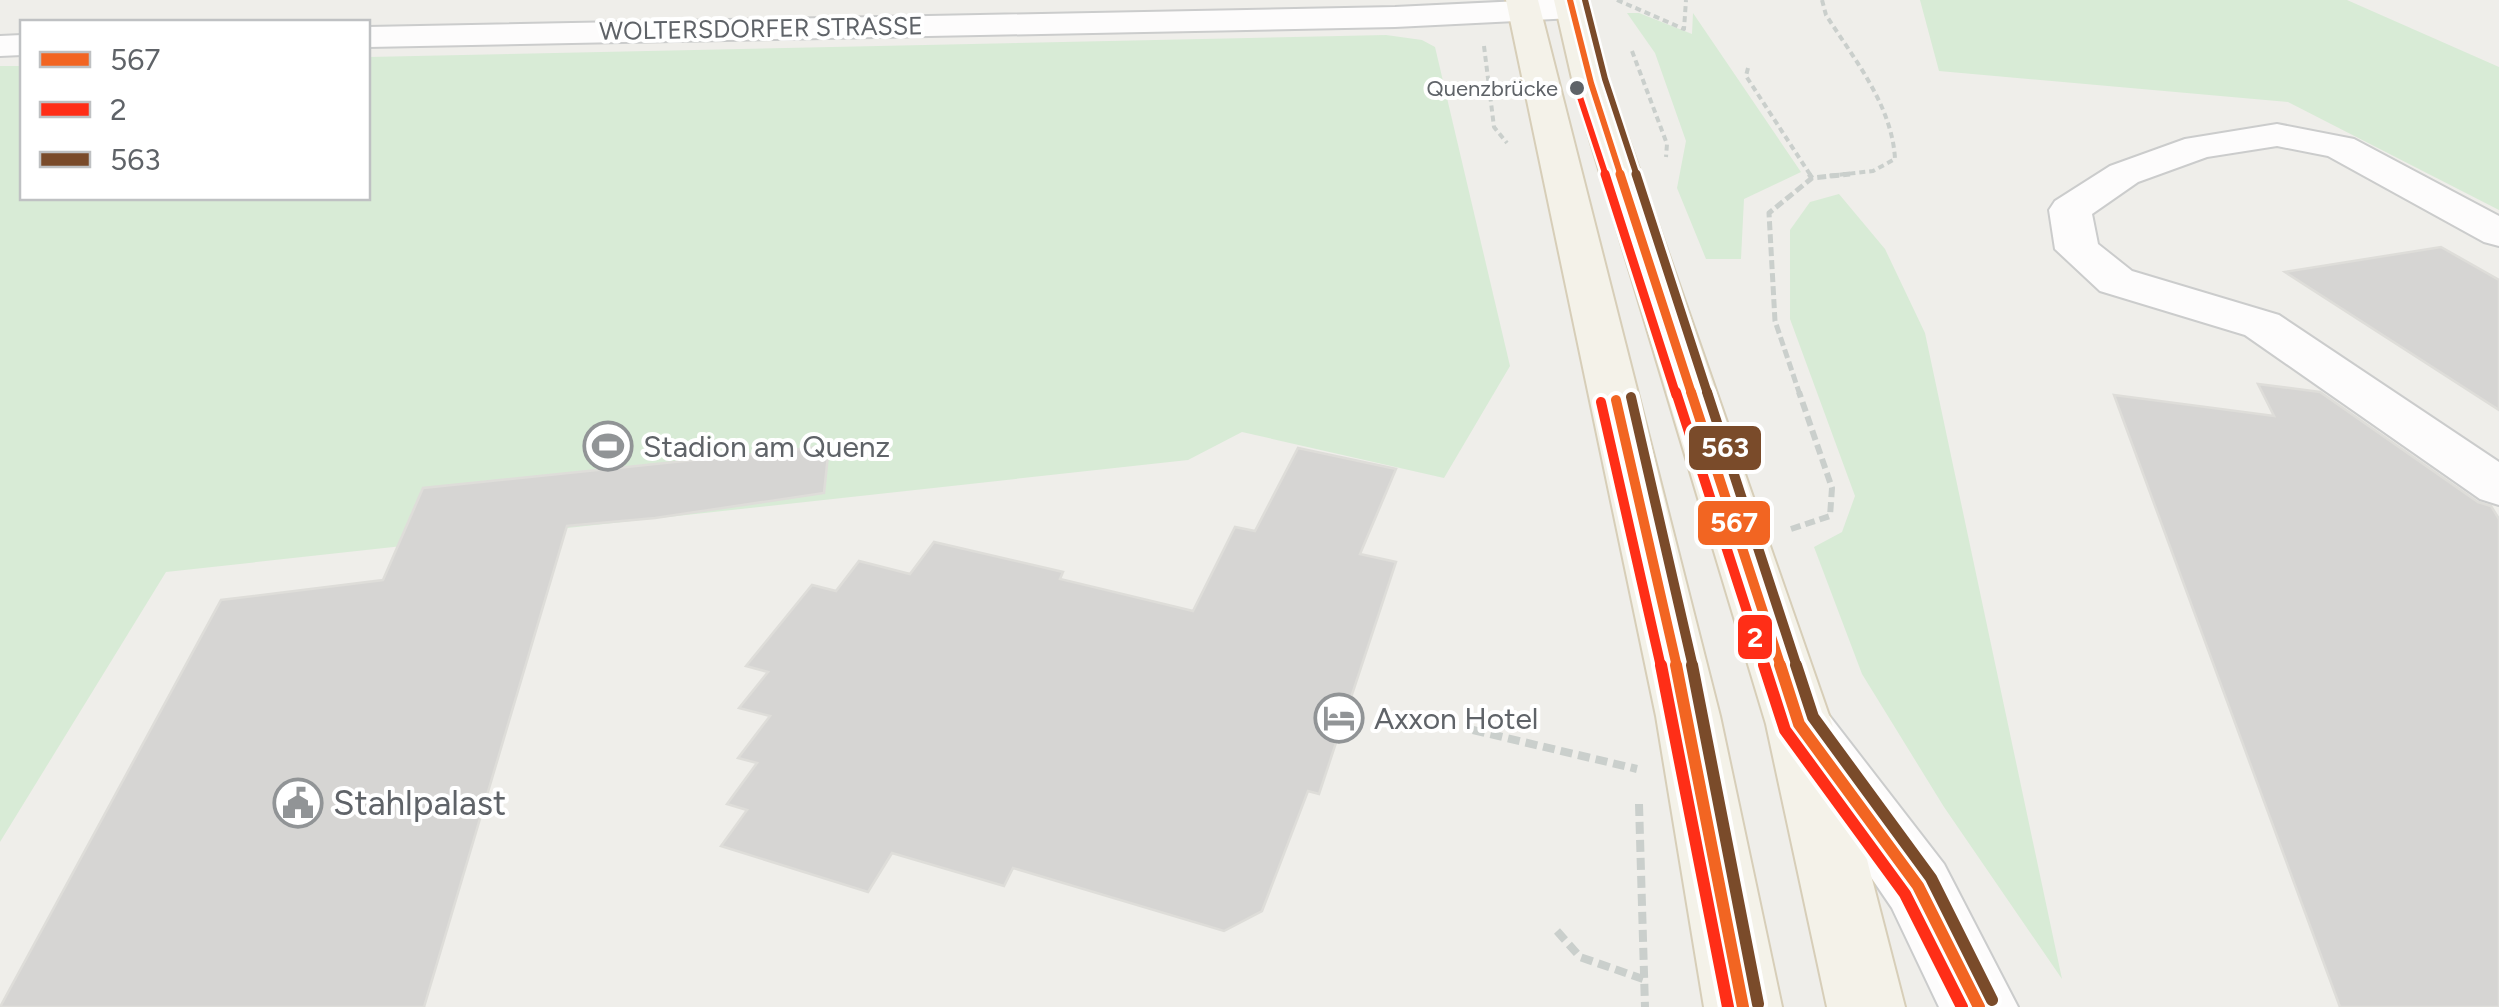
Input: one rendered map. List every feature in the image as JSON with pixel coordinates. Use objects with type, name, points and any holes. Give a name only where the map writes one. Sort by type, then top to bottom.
[{"type":"main road","points":[[1556,11],[1591,83],[1799,724],[1866,1007]]},
{"type":"main road","points":[[1556,11],[1744,1007]]},
{"type":"street","name":"WOLTERSDORFER STRASSE","points":[[370,37],[1147,9],[1466,22],[1556,11]]},
{"type":"street","points":[[2499,233],[2340,147],[2276,135],[2200,148],[2124,174],[2070,210],[2078,249],[2116,280],[2262,326],[2499,487]]},
{"type":"street","points":[[1799,724],[1918,886],[1979,1007]]},
{"type":"path","points":[[1556,11],[1684,29],[1686,0]]},
{"type":"path","points":[[1736,530],[1780,532],[1830,516],[1832,488],[1774,321],[1769,213],[1812,178],[1872,171],[1895,159],[1896,141],[1884,111],[1826,15],[1822,0]]},
{"type":"path","points":[[1748,68],[1746,76],[1812,178]]},
{"type":"path","points":[[1473,730],[1639,769]]},
{"type":"path","points":[[1556,931],[1580,957],[1643,979]]},
{"type":"green space","points":[[1920,0],[2347,0],[2499,67],[2499,210],[2288,102],[1939,71]]},
{"type":"green space","points":[[1627,13],[1639,13],[1692,34],[1693,13],[1801,172],[1744,199],[1741,259],[1706,259],[1677,188],[1686,141],[1655,53]]},
{"type":"green space","name":"Stadion am Quenz","points":[[1386,35],[1422,40],[1435,47],[1510,366],[1444,478],[1242,432],[1188,460],[166,572],[0,842],[0,66],[20,66],[20,200],[370,200],[370,57]]},
{"type":"green space","points":[[1839,194],[1885,249],[1925,333],[2062,979],[1944,807],[1862,674],[1814,547],[1842,532],[1855,496],[1790,319],[1790,230],[1810,202]]},
{"type":"building","points":[[2441,247],[2499,280],[2499,410],[2285,272]]},
{"type":"building","points":[[2258,384],[2320,392],[2478,502],[2491,506],[2499,519],[2499,1007],[2340,1007],[2114,395],[2274,416]]},
{"type":"building","name":"Stahlpalast","points":[[829,446],[824,493],[655,518],[567,526],[424,1007],[0,1007],[221,600],[383,580],[423,488]]},
{"type":"building","points":[[1298,448],[1396,469],[1360,554],[1396,562],[1319,794],[1308,791],[1262,911],[1224,931],[1013,868],[1004,886],[892,853],[868,892],[721,846],[747,810],[727,804],[757,763],[738,758],[770,716],[739,708],[768,672],[746,666],[812,585],[836,591],[859,561],[910,574],[934,542],[1063,572],[1060,579],[1193,611],[1235,527],[1255,531]]},
{"type":"transit line","name":"567","points":[[1570,0],[1591,83],[1799,724],[1918,886],[1979,1007]]},
{"type":"transit line","name":"563","points":[[1585,0],[1605,79],[1813,717],[1931,878],[1992,1000]]},
{"type":"transit line","name":"2","points":[[1577,88],[1785,730],[1905,894],[1962,1007]]},
{"type":"transit line","name":"563","points":[[1631,397],[1703,713],[1758,1004]]},
{"type":"transit line","name":"567","points":[[1616,400],[1688,716],[1743,1007]]},
{"type":"transit line","name":"2","points":[[1601,402],[1673,719],[1728,1007]]},
{"type":"place","name":"Quenzbrücke","points":[[1577,88]]},
{"type":"place","name":"Stadion am Quenz","points":[[608,446]]},
{"type":"place","name":"Axxon Hotel","points":[[1339,718]]},
{"type":"place","name":"Stahlpalast","points":[[298,803]]}]
